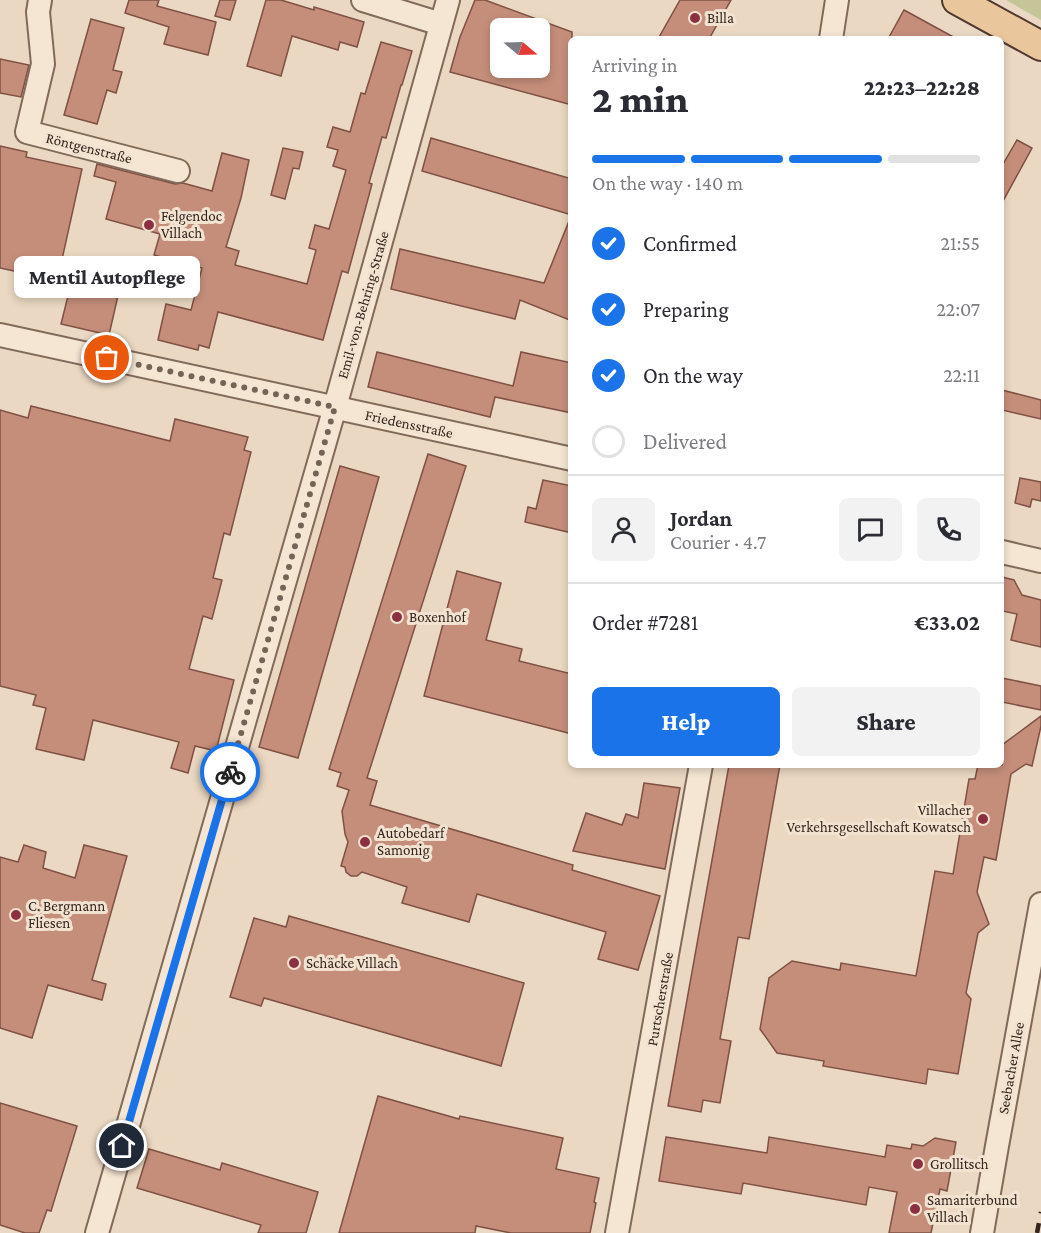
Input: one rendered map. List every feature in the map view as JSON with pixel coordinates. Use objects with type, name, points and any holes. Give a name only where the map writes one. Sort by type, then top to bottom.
[{"type":"main road","points":[[957,0],[1041,46]]},
{"type":"street","name":"Röntgenstraße","points":[[40,0],[38,12],[43,64],[27,132],[178,171]]},
{"type":"street","points":[[363,0],[441,24]]},
{"type":"street","name":"Emil-von-Behring-Straße","points":[[97,1233],[335,407],[448,0]]},
{"type":"street","points":[[831,36],[837,0]]},
{"type":"street","name":"Friedensstraße","points":[[0,335],[568,458]]},
{"type":"street","points":[[1004,552],[1041,561]]},
{"type":"street","name":"Purtscherstraße","points":[[617,1233],[700,768]]},
{"type":"street","name":"Seebacher Allee","points":[[982,1233],[1041,904]]},
{"type":"shaded area","points":[[1006,0],[1041,0],[1041,20]]},
{"type":"building","points":[[129,0],[159,0],[157,6],[216,22],[208,55],[164,44],[169,27],[125,13]]},
{"type":"building","points":[[220,0],[236,0],[230,20],[215,16]]},
{"type":"building","points":[[266,0],[281,0],[314,10],[314,7],[364,22],[357,47],[340,42],[338,50],[292,36],[281,76],[247,66]]},
{"type":"building","points":[[475,0],[485,0],[534,18],[490,18],[490,78],[550,78],[550,24],[572,32],[572,36],[568,36],[568,104],[450,72],[460,37]]},
{"type":"building","name":"Billa","points":[[680,0],[731,0],[711,36],[660,36]]},
{"type":"building","points":[[904,10],[952,36],[890,36]]},
{"type":"building","points":[[91,19],[124,28],[113,70],[122,72],[116,93],[107,90],[97,124],[64,115]]},
{"type":"building","points":[[381,42],[412,51],[386,138],[382,137],[348,273],[342,271],[323,340],[218,312],[209,348],[199,345],[198,350],[158,340],[166,304],[191,310],[202,268],[154,255],[160,234],[106,219],[116,182],[94,176],[97,164],[212,191],[222,153],[249,160],[241,198],[226,247],[239,251],[235,265],[307,284],[316,250],[309,248],[315,225],[329,229],[346,170],[333,166],[338,150],[327,147],[333,127],[350,132],[361,93],[365,94]]},
{"type":"building","points":[[0,59],[29,65],[21,97],[0,93]]},
{"type":"building","points":[[431,138],[568,178],[568,214],[422,171]]},
{"type":"building","points":[[1017,140],[1032,148],[1004,199],[1004,163]]},
{"type":"building","points":[[0,146],[27,152],[26,157],[82,169],[61,264],[122,278],[109,335],[61,324],[70,288],[27,279],[28,274],[0,268]]},
{"type":"building","points":[[283,148],[303,152],[299,169],[293,168],[285,199],[271,195]]},
{"type":"building","points":[[568,223],[568,319],[520,300],[515,319],[391,289],[400,249],[544,283]]},
{"type":"building","points":[[377,352],[513,386],[521,352],[568,362],[568,412],[495,397],[490,417],[368,387]]},
{"type":"building","points":[[1004,391],[1041,400],[1041,419],[1004,410]]},
{"type":"building","points":[[31,406],[170,441],[175,419],[248,437],[244,450],[251,452],[230,535],[224,533],[213,578],[222,580],[212,619],[203,616],[189,669],[234,680],[216,751],[195,746],[188,773],[171,768],[179,742],[93,720],[84,760],[36,749],[46,708],[33,705],[36,695],[0,686],[0,410],[28,418]]},
{"type":"building","points":[[428,454],[466,466],[367,778],[377,781],[370,805],[573,865],[572,870],[660,896],[638,970],[598,959],[606,932],[477,894],[469,922],[402,903],[407,887],[362,872],[357,876],[351,876],[346,872],[345,867],[341,866],[348,842],[342,811],[349,790],[337,786],[341,773],[329,769]]},
{"type":"building","points":[[340,466],[379,477],[298,758],[259,747]]},
{"type":"building","points":[[1020,478],[1041,482],[1041,501],[1032,499],[1030,507],[1015,503]]},
{"type":"building","points":[[543,480],[568,485],[568,532],[525,522],[528,507],[536,509]]},
{"type":"building","points":[[457,571],[501,583],[486,640],[522,649],[519,661],[568,673],[568,733],[424,696]]},
{"type":"building","points":[[1004,578],[1014,580],[1022,595],[1041,600],[1041,647],[1011,640],[1017,614],[1004,611]]},
{"type":"building","points":[[1004,678],[1041,686],[1041,710],[1004,702]]},
{"type":"building","points":[[1041,716],[1032,766],[1026,764],[1011,774],[996,860],[984,857],[977,892],[989,924],[978,933],[966,993],[971,999],[958,1074],[928,1069],[926,1084],[823,1066],[824,1061],[777,1053],[760,1029],[769,978],[792,961],[840,970],[841,963],[916,976],[935,871],[953,874],[969,779],[975,779],[977,768],[1004,768],[1004,744]]},
{"type":"building","points":[[728,768],[779,768],[749,939],[738,937],[720,1039],[731,1041],[720,1103],[703,1100],[701,1112],[668,1106]]},
{"type":"building","points":[[644,783],[680,788],[665,869],[573,851],[586,813],[622,825],[626,814],[638,818]]},
{"type":"building","points":[[24,845],[46,852],[43,868],[75,878],[84,845],[127,856],[92,980],[106,984],[102,1000],[48,985],[32,1038],[0,1028],[0,857],[18,862]]},
{"type":"building","points":[[289,916],[524,983],[501,1066],[264,998],[261,1006],[230,997],[254,918],[286,927]]},
{"type":"building","points":[[378,1096],[459,1119],[460,1116],[563,1138],[556,1169],[599,1178],[590,1233],[511,1233],[476,1226],[475,1233],[339,1233]]},
{"type":"building","points":[[0,1103],[77,1126],[51,1211],[47,1210],[39,1233],[25,1233],[0,1225]]},
{"type":"building","points":[[666,1137],[767,1153],[769,1137],[885,1157],[887,1145],[911,1149],[912,1144],[923,1146],[935,1138],[956,1142],[947,1191],[940,1189],[931,1233],[889,1233],[897,1192],[869,1187],[866,1205],[743,1183],[741,1194],[659,1181]]},
{"type":"building","points":[[149,1149],[220,1170],[222,1163],[318,1192],[306,1233],[258,1233],[261,1225],[137,1188]]},
{"type":"railway","points":[[1037,1233],[1041,1212]]},
{"type":"way so far","points":[[107,358],[335,407],[230,772]]},
{"type":"place","name":"Billa","points":[[695,18]]},
{"type":"place","name":"Felgendoc Villach","points":[[149,225]]},
{"type":"place","name":"Mentil Autopflege","points":[[107,358]]},
{"type":"place","name":"Boxenhof","points":[[397,617]]},
{"type":"place","name":"Villacher Verkehrsgesellschaft Kowatsch","points":[[983,819]]},
{"type":"place","name":"Autobedarf Samonig","points":[[365,842]]},
{"type":"place","name":"C. Bergmann Fliesen","points":[[16,915]]},
{"type":"place","name":"Schäcke Villach","points":[[294,963]]},
{"type":"place","name":"Grollitsch","points":[[918,1164]]},
{"type":"place","name":"Samariterbund Villach","points":[[915,1209]]},
{"type":"route","points":[[122,1146],[230,772]]}]
